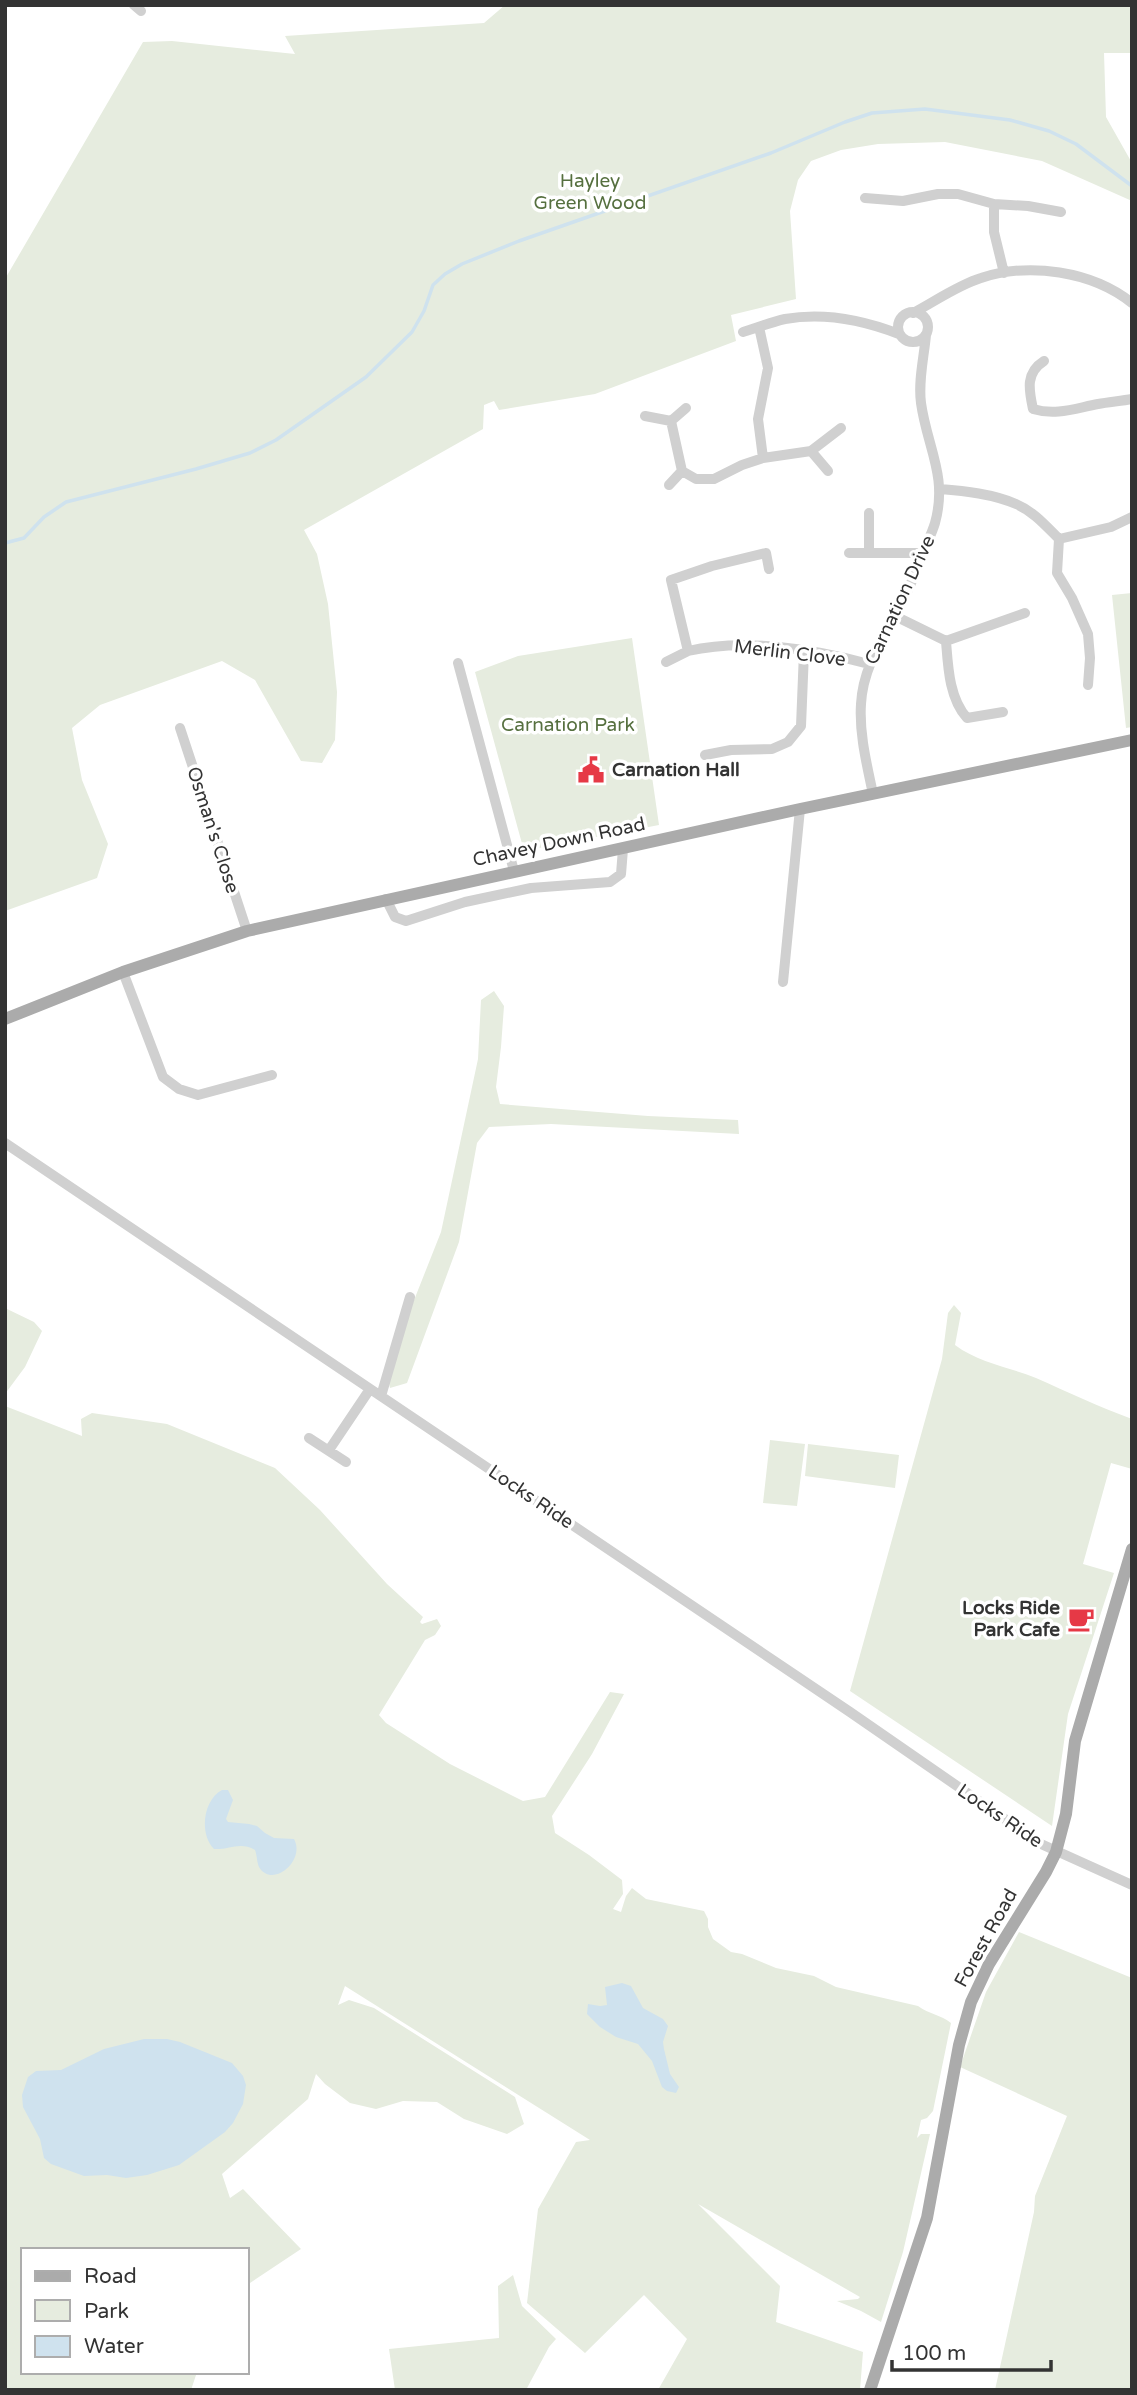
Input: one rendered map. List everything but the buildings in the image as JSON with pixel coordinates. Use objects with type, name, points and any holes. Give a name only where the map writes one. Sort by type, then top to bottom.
[{"type":"main road","name":"Chavey Down Road","points":[[5,1019],[123,972],[247,931],[800,809],[1132,740]]},
{"type":"main road","name":"Forest Road","points":[[870,2390],[927,2218],[959,2045],[971,2002],[989,1964],[1056,1852],[1066,1814],[1075,1741],[1132,1549]]},
{"type":"street","points":[[865,198],[903,201],[938,194],[958,194],[994,204],[1028,205],[1060,212]]},
{"type":"street","points":[[994,204],[994,232],[1004,273]]},
{"type":"street","name":"Carnation Drive","points":[[867,323],[900,319],[981,278],[1004,273],[1036,271],[1084,278],[1112,290],[1132,303]]},
{"type":"street","name":"Carnation Drive","points":[[873,794],[863,746],[861,704],[869,664],[908,592],[935,523],[940,489],[935,454],[924,423],[921,400],[922,367],[928,323],[947,296]]},
{"type":"street","points":[[913,313],[922,314],[928,323]]},
{"type":"street","points":[[743,332],[785,319],[823,316],[867,323],[916,341],[926,335]]},
{"type":"street","points":[[900,319],[898,325],[901,336],[915,348],[922,367]]},
{"type":"street","points":[[759,327],[768,368],[758,419],[763,458]]},
{"type":"street","points":[[1044,361],[1037,365],[1029,380],[1033,409],[1044,413],[1065,412],[1132,399]]},
{"type":"street","points":[[671,421],[685,408]]},
{"type":"street","points":[[645,416],[671,421]]},
{"type":"street","points":[[671,421],[682,471],[696,480],[714,479],[763,458],[811,451],[841,429]]},
{"type":"street","points":[[811,451],[828,471]]},
{"type":"street","points":[[669,485],[682,471]]},
{"type":"street","points":[[940,489],[968,491],[1016,504],[1037,517],[1059,539],[1057,573],[1088,634],[1088,685]]},
{"type":"street","points":[[869,513],[869,553]]},
{"type":"street","points":[[1059,539],[1111,527],[1132,517]]},
{"type":"street","points":[[688,651],[671,580],[712,566],[766,553],[769,569]]},
{"type":"street","points":[[849,553],[922,553]]},
{"type":"street","points":[[895,616],[946,641],[1025,612]]},
{"type":"street","points":[[946,641],[948,671],[960,711],[967,718],[1003,712]]},
{"type":"street","name":"Merlin Clove","points":[[666,662],[688,651],[712,645],[755,646],[836,656],[869,664]]},
{"type":"street","points":[[705,755],[731,750],[772,749],[788,742],[801,726],[804,652]]},
{"type":"street","points":[[458,663],[514,871]]},
{"type":"street","name":"Osman's Close","points":[[180,728],[247,931]]},
{"type":"street","points":[[783,982],[800,809]]},
{"type":"street","points":[[386,899],[396,916],[406,921],[464,902],[531,888],[610,882],[621,874],[623,849]]},
{"type":"street","points":[[123,972],[163,1077],[179,1089],[198,1095],[272,1076]]},
{"type":"street","name":"Locks Ride","points":[[5,1143],[1056,1852],[1132,1885]]},
{"type":"street","points":[[382,1396],[410,1297]]},
{"type":"street","points":[[329,1450],[370,1389]]},
{"type":"street","points":[[309,1437],[345,1462]]},
{"type":"green space","name":"Hayley Green Wood","points":[[505,5],[1132,5],[1132,53],[1104,53],[1106,117],[1132,163],[1132,201],[1042,161],[945,142],[878,144],[841,150],[811,161],[798,180],[790,211],[796,299],[731,315],[736,341],[595,394],[499,410],[494,401],[484,405],[483,429],[304,530],[317,554],[328,604],[337,692],[335,740],[322,763],[301,761],[255,680],[222,661],[100,705],[72,728],[82,780],[108,844],[97,878],[5,911],[5,279],[143,42],[172,41],[295,54],[285,36],[484,23]]},
{"type":"green space","points":[[1132,593],[1132,727],[1126,728],[1112,595]]},
{"type":"green space","name":"Carnation Park","points":[[632,638],[659,825],[524,851],[475,672],[518,656]]},
{"type":"green space","points":[[494,991],[504,1006],[496,1087],[500,1104],[738,1120],[739,1134],[551,1124],[489,1127],[477,1143],[459,1242],[407,1383],[390,1388],[386,1371],[441,1232],[478,1059],[481,1000]]},
{"type":"green space","points":[[954,1305],[961,1313],[955,1345],[964,1351],[1132,1419],[1132,1469],[1111,1463],[1083,1564],[1114,1573],[1068,1714],[1052,1826],[850,1691],[942,1359],[948,1313]]},
{"type":"green space","points":[[5,1308],[34,1322],[42,1331],[25,1367],[5,1394]]},
{"type":"green space","points":[[5,1406],[82,1436],[81,1419],[92,1413],[167,1424],[275,1468],[320,1510],[387,1584],[423,1617],[420,1622],[422,1624],[437,1619],[441,1626],[435,1635],[425,1640],[379,1715],[386,1723],[450,1764],[523,1801],[545,1797],[610,1692],[624,1694],[592,1754],[552,1816],[555,1833],[622,1880],[623,1894],[613,1909],[621,1912],[626,1896],[632,1888],[646,1899],[704,1911],[713,1939],[731,1952],[776,1968],[814,1976],[836,1987],[918,2006],[951,2023],[933,2111],[921,2120],[917,2138],[921,2134],[930,2134],[903,2252],[881,2322],[837,2301],[860,2297],[698,2204],[780,2286],[776,2322],[863,2352],[860,2390],[658,2390],[687,2339],[644,2295],[585,2353],[527,2303],[538,2209],[576,2142],[590,2140],[345,1986],[338,2005],[349,2000],[374,2008],[515,2097],[524,2124],[507,2134],[464,2119],[437,2102],[403,2101],[376,2109],[350,2103],[316,2074],[308,2099],[222,2174],[230,2198],[243,2189],[301,2249],[248,2286],[248,2248],[21,2248],[21,2374],[196,2374],[191,2390],[5,2390]]},
{"type":"green space","points":[[770,1440],[805,1444],[797,1506],[763,1503]]},
{"type":"green space","points":[[808,1444],[899,1455],[895,1488],[805,1476]]},
{"type":"green space","points":[[1019,1932],[1132,1978],[1132,2390],[995,2390],[1034,2212],[1035,2196],[1067,2116],[960,2067],[986,1992]]},
{"type":"green space","points":[[513,2275],[522,2306],[556,2339],[526,2390],[395,2390],[389,2349],[499,2338],[498,2286]]},
{"type":"water","points":[[222,1790],[228,1790],[233,1800],[226,1819],[228,1822],[257,1826],[274,1838],[294,1839],[295,1856],[286,1870],[272,1875],[265,1873],[259,1867],[255,1850],[250,1847],[214,1849],[209,1843],[205,1826],[207,1809]]},
{"type":"water","points":[[622,1983],[631,1986],[643,2008],[663,2019],[668,2026],[663,2042],[670,2074],[679,2087],[676,2093],[662,2087],[652,2061],[638,2044],[616,2037],[600,2027],[587,2014],[588,2004],[607,2005],[605,1987]]},
{"type":"water","points":[[144,2039],[180,2042],[232,2063],[243,2076],[246,2085],[243,2104],[233,2123],[225,2132],[179,2165],[147,2175],[126,2178],[84,2176],[51,2164],[44,2158],[40,2139],[23,2107],[22,2095],[28,2077],[36,2071],[61,2070],[104,2049]]},
{"type":"waterway","points":[[5,543],[24,538],[44,517],[66,502],[196,469],[250,453],[276,440],[366,377],[412,332],[424,311],[433,285],[462,264],[519,241],[771,153],[872,113],[925,109],[1010,120],[1049,131],[1076,144],[1132,186]]},
{"type":"place","name":"Carnation Hall","points":[[591,770]]},
{"type":"place","name":"Locks Ride Park Cafe","points":[[1081,1619]]}]
